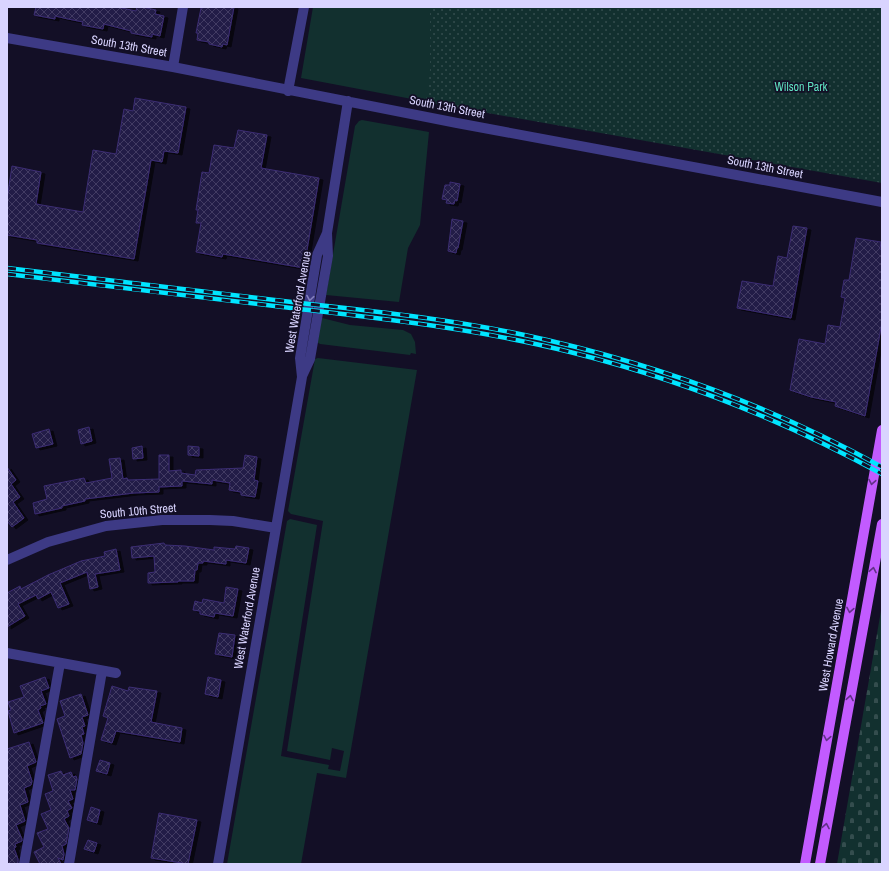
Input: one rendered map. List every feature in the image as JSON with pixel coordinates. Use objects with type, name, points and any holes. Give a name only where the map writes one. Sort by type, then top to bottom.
[{"type":"main road","name":"West Howard Avenue","points":[[805,864],[882,430]]},
{"type":"main road","points":[[820,864],[882,524]]},
{"type":"street","points":[[172,67],[183,7]]},
{"type":"street","points":[[288,91],[304,7]]},
{"type":"street","name":"South 13th Street","points":[[7,38],[172,67],[288,91],[882,202]]},
{"type":"street","name":"West Waterford Avenue","points":[[218,864],[302,377],[310,359],[328,256],[326,233],[348,101]]},
{"type":"street","name":"South 10th Street","points":[[7,560],[48,542],[106,526],[162,520],[210,520],[233,521],[276,528]]},
{"type":"street","points":[[7,653],[116,674]]},
{"type":"street","points":[[24,864],[60,663]]},
{"type":"street","points":[[69,864],[102,671]]},
{"type":"green space","points":[[313,7],[450,7],[454,107],[301,78]]},
{"type":"green space","name":"Wilson Park","points":[[430,7],[882,7],[882,183],[426,102],[430,70]]},
{"type":"green space","points":[[362,120],[429,132],[420,225],[408,248],[399,302],[326,295],[355,126]]},
{"type":"green space","points":[[322,318],[350,325],[403,330],[411,334],[415,342],[416,354],[411,353],[410,355],[320,344],[317,342]]},
{"type":"green space","points":[[318,358],[417,370],[346,778],[317,773],[301,864],[227,864],[287,521],[290,519],[317,525],[281,756],[329,765],[328,769],[340,771],[344,751],[332,748],[330,760],[287,751],[323,521],[291,514],[288,511],[315,359]]},
{"type":"green space","points":[[882,605],[882,864],[837,864]]},
{"type":"building","points":[[36,7],[117,7],[136,11],[137,7],[142,7],[156,10],[155,14],[164,16],[160,36],[152,34],[152,37],[131,33],[131,31],[104,24],[103,29],[82,25],[83,22],[55,16],[55,19],[34,15]]},
{"type":"building","points":[[234,7],[227,45],[223,44],[222,47],[209,44],[209,42],[197,40],[198,33],[196,33],[201,8]]},
{"type":"building","points":[[135,98],[186,107],[178,153],[164,151],[162,162],[151,160],[134,259],[37,243],[37,240],[7,235],[7,199],[12,166],[41,172],[36,204],[83,212],[93,150],[116,154],[124,109],[133,111]]},
{"type":"building","points":[[238,130],[267,135],[261,168],[319,178],[304,268],[223,254],[222,257],[196,252],[201,223],[196,223],[198,210],[196,210],[202,172],[209,173],[214,145],[234,148]]},
{"type":"building","points":[[450,182],[460,184],[457,201],[455,200],[454,204],[446,203],[447,200],[442,199],[445,185],[450,185]]},
{"type":"building","points":[[452,219],[463,221],[456,253],[448,251]]},
{"type":"building","points":[[793,226],[807,228],[791,318],[737,308],[742,281],[773,286],[778,256],[787,258]]},
{"type":"building","points":[[856,238],[881,242],[880,249],[882,250],[882,322],[865,416],[835,406],[836,402],[811,397],[790,390],[799,339],[825,344],[828,325],[840,327],[845,298],[841,297],[844,280],[849,280]]},
{"type":"building","points":[[89,427],[92,441],[81,444],[78,430]]},
{"type":"building","points":[[49,429],[53,444],[36,448],[32,434]]},
{"type":"building","points":[[142,446],[143,458],[133,459],[132,448]]},
{"type":"building","points":[[188,446],[199,447],[199,456],[188,455]]},
{"type":"building","points":[[159,455],[169,455],[169,471],[181,470],[181,473],[195,475],[196,470],[243,468],[245,455],[257,457],[254,480],[258,481],[255,497],[241,495],[241,492],[229,490],[230,483],[212,480],[212,484],[182,481],[182,486],[159,487],[159,492],[134,493],[85,499],[85,501],[62,506],[62,508],[35,514],[33,503],[47,499],[44,486],[84,478],[86,483],[112,478],[109,459],[120,458],[123,479],[159,479]]},
{"type":"building","points":[[7,467],[16,480],[11,484],[20,497],[13,502],[24,518],[12,527],[7,521]]},
{"type":"building","points":[[164,543],[165,545],[214,550],[214,547],[235,549],[236,546],[249,548],[246,563],[226,560],[226,564],[203,561],[203,563],[198,563],[197,570],[195,570],[194,581],[148,583],[148,573],[155,572],[154,556],[132,558],[131,547]]},
{"type":"building","points":[[116,549],[120,570],[95,574],[98,587],[90,589],[87,572],[60,583],[69,604],[58,608],[51,592],[38,599],[36,595],[18,604],[25,616],[7,627],[7,593],[20,586],[21,589],[48,575],[81,561],[105,556],[104,552]]},
{"type":"building","points":[[226,587],[238,589],[233,616],[215,613],[214,617],[200,614],[200,611],[193,610],[195,601],[202,603],[203,599],[224,603]]},
{"type":"building","points":[[219,633],[235,635],[232,657],[215,654]]},
{"type":"building","points":[[45,677],[49,688],[41,691],[46,704],[40,706],[41,708],[38,710],[43,723],[14,733],[8,711],[11,710],[8,702],[24,697],[20,686]]},
{"type":"building","points":[[208,677],[221,680],[218,697],[205,694]]},
{"type":"building","points":[[112,686],[128,691],[129,687],[157,691],[151,722],[182,728],[180,742],[116,731],[112,743],[101,740],[108,718],[103,716]]},
{"type":"building","points":[[81,694],[88,715],[82,717],[85,726],[82,727],[84,734],[81,735],[83,743],[81,754],[70,758],[57,719],[65,716],[60,701]]},
{"type":"building","points":[[29,742],[36,762],[27,766],[32,781],[31,785],[24,788],[28,802],[20,805],[25,821],[16,825],[22,839],[22,841],[15,844],[16,847],[14,848],[18,859],[18,864],[7,864],[7,749]]},
{"type":"building","points":[[100,760],[110,763],[107,774],[96,771]]},
{"type":"building","points":[[61,771],[63,775],[71,772],[73,777],[76,776],[77,779],[75,790],[70,790],[73,799],[68,801],[72,808],[67,811],[69,816],[64,819],[69,828],[66,844],[62,846],[64,854],[63,860],[58,858],[61,864],[40,864],[34,852],[44,847],[37,833],[48,829],[41,814],[51,810],[45,794],[53,791],[48,775]]},
{"type":"building","points":[[91,807],[100,810],[97,823],[87,820]]},
{"type":"building","points":[[159,813],[197,820],[188,864],[151,858]]},
{"type":"building","points":[[88,840],[97,843],[94,852],[84,849]]},
{"type":"railway","points":[[7,268],[362,310],[486,327],[517,333],[634,363],[719,392],[802,426],[882,467]]},
{"type":"railway","points":[[7,274],[396,321],[466,331],[535,344],[611,363],[691,388],[807,436],[882,474]]}]
